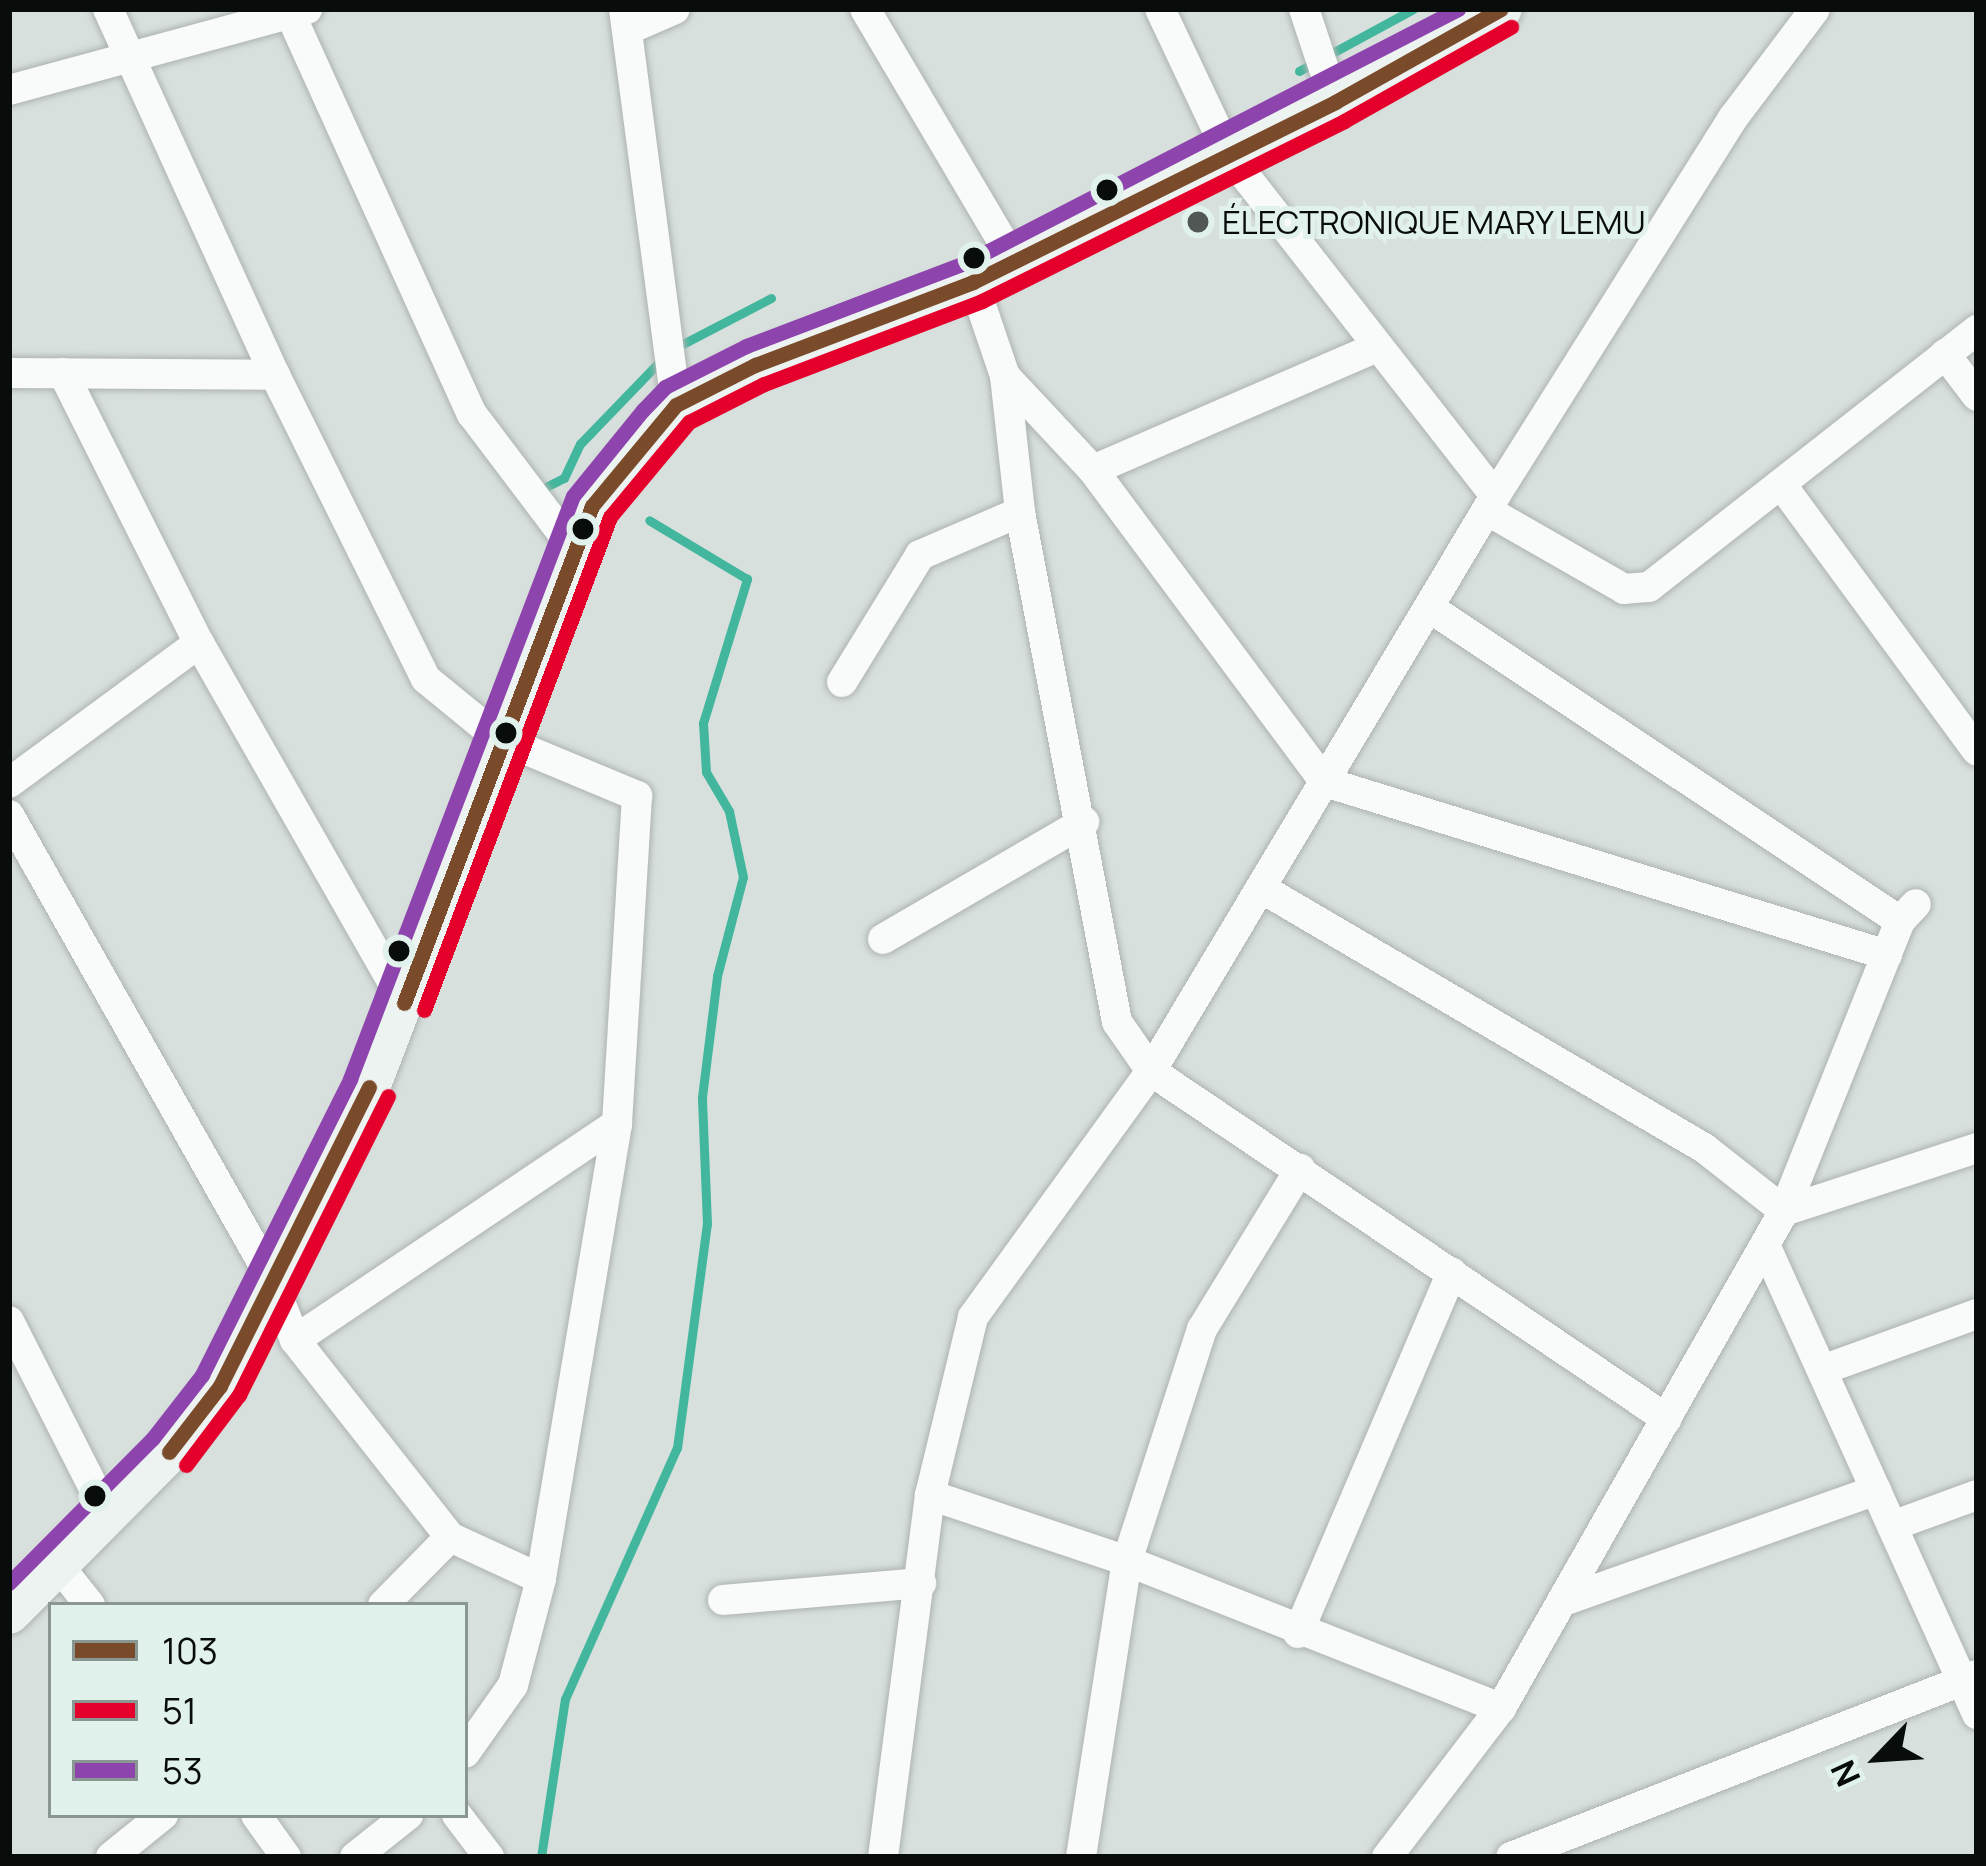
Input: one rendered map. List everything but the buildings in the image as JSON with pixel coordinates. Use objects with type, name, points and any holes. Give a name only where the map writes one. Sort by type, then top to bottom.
[{"type":"main road","points":[[13,1601],[108,1516],[220,1386],[404,1003],[499,738],[592,506],[676,406],[755,365],[973,283],[1012,257],[1335,102],[1501,9]]},
{"type":"street","points":[[109,9],[275,375],[427,679],[499,738],[637,796],[617,1124],[541,1579],[513,1685],[468,1749]]},
{"type":"street","points":[[675,9],[626,19],[676,406]]},
{"type":"street","points":[[865,9],[1012,257]]},
{"type":"street","points":[[1160,9],[1229,155],[1491,503],[1624,589],[1648,587],[1977,331]]},
{"type":"street","points":[[1304,9],[1335,102]]},
{"type":"street","points":[[883,1857],[930,1495],[973,1317],[1151,1071],[1491,503],[1733,118],[1815,9]]},
{"type":"street","points":[[9,90],[129,53],[295,11],[472,414],[574,549]]},
{"type":"street","points":[[973,283],[1005,376],[1020,512],[1084,821],[1117,1022],[1151,1071],[1667,1419]]},
{"type":"street","points":[[1093,470],[1377,347]]},
{"type":"street","points":[[1945,353],[1977,396]]},
{"type":"street","points":[[9,373],[275,375]]},
{"type":"street","points":[[63,374],[199,643],[404,1003]]},
{"type":"street","points":[[1005,376],[1093,470],[1324,782],[1888,955]]},
{"type":"street","points":[[1781,484],[1977,751]]},
{"type":"street","points":[[842,682],[920,555],[1020,512]]},
{"type":"street","points":[[1387,1857],[1501,1708],[1784,1211],[1908,913],[1430,608]]},
{"type":"street","points":[[9,783],[199,643]]},
{"type":"street","points":[[9,815],[270,1276],[295,1340],[450,1537],[541,1579]]},
{"type":"street","points":[[883,939],[1084,821]]},
{"type":"street","points":[[1261,888],[1704,1148],[1784,1211]]},
{"type":"street","points":[[295,1340],[617,1124]]},
{"type":"street","points":[[1784,1211],[1977,1148]]},
{"type":"street","points":[[1081,1857],[1127,1561],[1202,1329],[1300,1168]]},
{"type":"street","points":[[1765,1245],[1892,1526],[1969,1678],[1977,1714]]},
{"type":"street","points":[[1298,1633],[1452,1272]]},
{"type":"street","points":[[1822,1370],[1977,1314]]},
{"type":"street","points":[[9,1321],[108,1516]]},
{"type":"street","points":[[1566,1600],[1876,1490]]},
{"type":"street","points":[[930,1495],[1127,1561],[1298,1633],[1501,1708]]},
{"type":"street","points":[[1892,1526],[1977,1495]]},
{"type":"street","points":[[385,1602],[450,1537]]},
{"type":"street","points":[[58,1565],[89,1602]]},
{"type":"street","points":[[723,1600],[921,1583]]},
{"type":"street","points":[[1511,1857],[1969,1678]]},
{"type":"street","points":[[111,1857],[159,1818]]},
{"type":"street","points":[[258,1818],[286,1857]]},
{"type":"street","points":[[355,1857],[404,1818]]},
{"type":"street","points":[[460,1818],[489,1857]]},
{"type":"waterway","points":[[1299,71],[1413,9]]},
{"type":"waterway","points":[[677,347],[771,298]]},
{"type":"waterway","points":[[540,490],[564,478],[580,444],[664,357]]},
{"type":"waterway","points":[[541,1857],[565,1699],[677,1448],[707,1224],[702,1097],[717,976],[743,877],[729,811],[706,772],[703,723],[747,579],[649,520]]},
{"type":"transit line","name":"53","points":[[9,1583],[153,1438],[202,1375],[350,1079],[573,496],[643,410],[665,387],[746,346],[965,263],[1458,9]]},
{"type":"transit line","name":"103","points":[[404,1003],[592,506],[676,405],[755,365],[973,282],[1335,102],[1501,9]]},
{"type":"transit line","name":"51","points":[[424,1010],[610,517],[689,422],[764,384],[982,301],[1344,121],[1511,27]]},
{"type":"transit line","name":"103","points":[[169,1452],[220,1386],[369,1087]]},
{"type":"transit line","name":"51","points":[[186,1465],[239,1395],[388,1096]]},
{"type":"place","name":"ÉLECTRONIQUE MARY LEMU","points":[[1198,222]]}]
